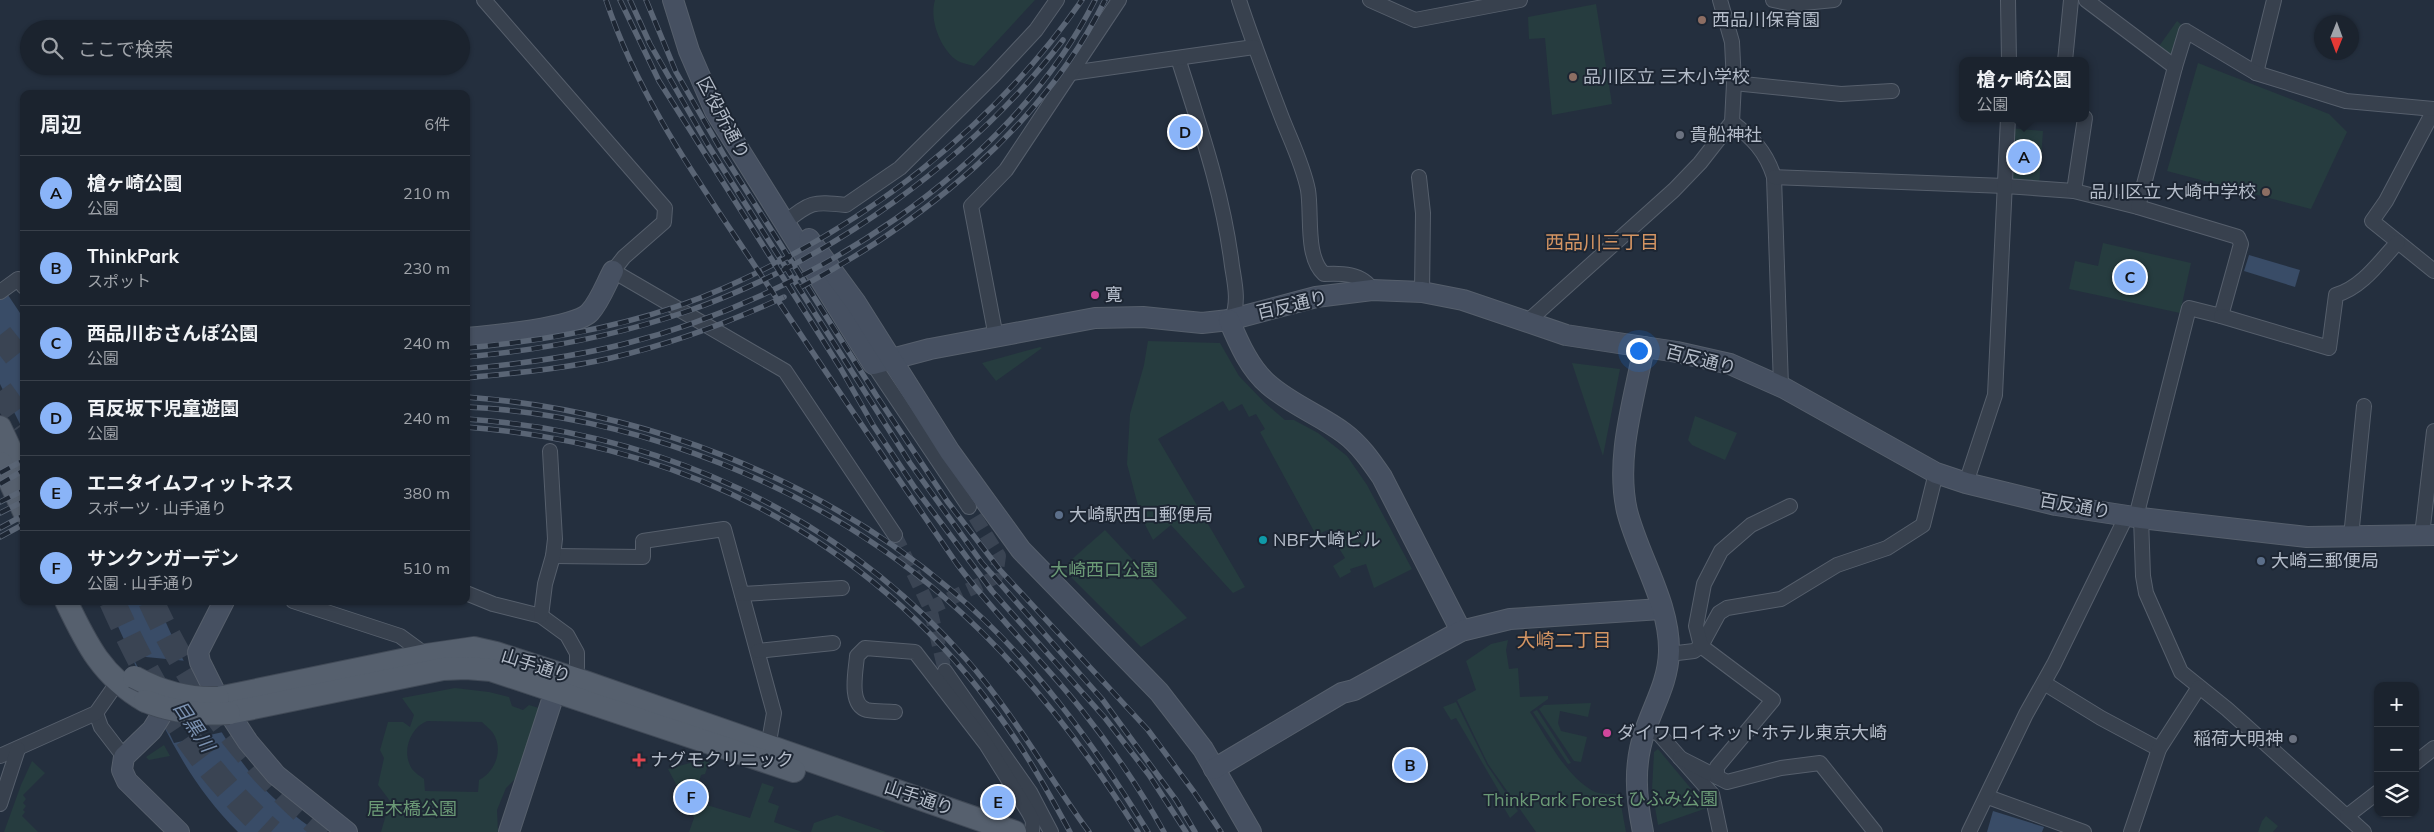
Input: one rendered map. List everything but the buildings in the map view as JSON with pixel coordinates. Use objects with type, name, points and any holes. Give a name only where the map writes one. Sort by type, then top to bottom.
[{"type":"main road","points":[[0,427],[20,470]]},
{"type":"main road","points":[[0,462],[20,504]]},
{"type":"main road","name":"山手通り","points":[[68,605],[89,649],[155,705],[200,713],[426,655],[474,648],[496,653],[573,678],[972,832]]},
{"type":"main road","name":"山手通り","points":[[84,605],[103,642],[118,662],[126,680],[174,694],[224,706],[443,669],[491,670],[555,692],[767,753],[1016,832]]},
{"type":"street","points":[[470,338],[496,336],[569,323],[590,314],[613,271],[624,256],[664,222],[665,208],[484,0]]},
{"type":"street","name":"区役所通り","points":[[673,0],[689,51],[715,111],[786,226]]},
{"type":"street","points":[[970,507],[883,362],[856,303],[808,238],[786,226],[806,206],[819,202],[846,205],[900,168],[994,75],[1036,30],[1058,0]]},
{"type":"street","points":[[996,337],[971,206],[1006,170],[1119,0]]},
{"type":"street","points":[[1239,0],[1254,46],[1302,167],[1308,190],[1313,258],[1318,269],[1324,274],[1347,273],[1358,278],[1372,290]]},
{"type":"street","points":[[1370,0],[1415,20],[1520,0]]},
{"type":"street","points":[[1527,322],[1674,190],[1700,163],[1732,122],[1734,83],[1732,42],[1720,0]]},
{"type":"street","points":[[1773,0],[1793,4],[1834,0]]},
{"type":"street","points":[[2008,0],[2009,57]]},
{"type":"street","points":[[2065,57],[2071,0]]},
{"type":"street","points":[[2086,0],[2175,67]]},
{"type":"street","points":[[2256,73],[2274,0]]},
{"type":"street","points":[[2138,207],[2186,31],[2256,73],[2346,101],[2434,110],[2386,201],[2372,221],[2398,242],[2432,264]]},
{"type":"street","points":[[1072,73],[1254,46]]},
{"type":"street","points":[[1178,58],[1216,177],[1228,232],[1237,306],[1231,320],[1246,358],[1268,384],[1293,403],[1345,434],[1367,454],[1382,477],[1461,631]]},
{"type":"street","points":[[1734,83],[1841,94],[1892,91]]},
{"type":"street","points":[[1732,122],[1756,141],[1768,159],[1774,176],[1781,386]]},
{"type":"street","points":[[1966,483],[1995,395],[2008,122]]},
{"type":"street","points":[[2074,191],[2084,122]]},
{"type":"street","points":[[1774,176],[2005,186],[2074,191],[2138,207],[2238,237],[2241,244],[2221,316]]},
{"type":"street","points":[[1418,177],[1423,213],[1422,292]]},
{"type":"street","points":[[1969,832],[1988,797],[2026,714],[2134,517],[2189,308],[2328,348],[2336,295],[2348,291],[2362,281],[2398,242]]},
{"type":"street","points":[[613,271],[785,371],[895,535]]},
{"type":"street","name":"百反通り","points":[[883,362],[930,349],[1096,318],[1116,316],[1202,323],[1231,320],[1316,297],[1372,290],[1422,292],[1463,300],[1566,336],[1644,347],[1730,364],[1781,386],[1936,473],[1966,483],[2056,505],[2134,517],[2307,537],[2428,535]]},
{"type":"street","points":[[1643,832],[1637,802],[1637,769],[1640,745],[1664,685],[1669,654],[1667,626],[1628,513],[1624,489],[1626,443],[1644,347]]},
{"type":"street","points":[[883,362],[1020,550],[1159,692],[1218,770],[1258,832]]},
{"type":"street","points":[[2351,537],[2364,406]]},
{"type":"street","points":[[2428,535],[2434,431]]},
{"type":"street","points":[[542,616],[545,584],[553,556],[555,539],[550,451]]},
{"type":"street","points":[[1669,654],[1694,651],[1700,646],[1719,613],[1727,608],[1781,599],[1837,565],[1887,548],[1922,525],[1936,473]]},
{"type":"street","points":[[1717,777],[1717,767],[1773,700],[1700,646],[1696,626],[1704,584],[1721,551],[1750,525],[1790,506]]},
{"type":"street","points":[[2134,517],[2147,596],[2181,672],[2227,709],[2364,832]]},
{"type":"street","points":[[553,556],[643,556],[643,541],[724,529],[774,713],[767,753]]},
{"type":"street","points":[[742,594],[842,588]]},
{"type":"street","points":[[470,595],[493,604],[542,616],[567,635],[577,653],[577,667],[573,678],[555,692],[509,832]]},
{"type":"street","points":[[222,605],[198,652],[200,662],[224,706],[248,742],[276,776],[347,832]]},
{"type":"street","points":[[305,605],[400,636],[426,655]]},
{"type":"street","points":[[1218,770],[1346,699],[1354,690],[1461,631],[1510,619],[1661,609]]},
{"type":"street","points":[[758,651],[832,642]]},
{"type":"street","points":[[895,712],[866,710],[859,704],[854,692],[857,656],[865,648],[915,652],[986,744],[1029,813],[1033,821],[1032,832]]},
{"type":"street","points":[[945,671],[1030,792],[1051,832]]},
{"type":"street","points":[[0,756],[96,712],[126,680]]},
{"type":"street","points":[[2044,683],[2101,718],[2159,750]]},
{"type":"street","points":[[2131,832],[2159,750],[2199,687]]},
{"type":"street","points":[[155,705],[152,730],[124,757],[122,770],[127,781],[180,832]]},
{"type":"street","points":[[96,712],[101,727],[124,757]]},
{"type":"street","points":[[1646,729],[1659,734],[1712,794],[1720,832]]},
{"type":"street","points":[[0,804],[18,748]]},
{"type":"street","points":[[2419,760],[2434,748]]},
{"type":"street","points":[[1680,758],[1727,782],[1781,768],[1820,763],[1875,832]]},
{"type":"street","points":[[1218,770],[1251,832]]},
{"type":"street","points":[[2347,816],[2374,795]]},
{"type":"street","points":[[1988,797],[2084,832]]},
{"type":"green space","points":[[935,0],[1035,0],[974,66],[957,60],[940,40],[933,16]]},
{"type":"green space","points":[[1596,4],[1612,104],[1552,115],[1545,38],[1529,39],[1528,17]]},
{"type":"green space","points":[[2177,21],[2184,27],[2173,62],[2157,49]]},
{"type":"green space","points":[[2198,63],[2329,114],[2347,132],[2311,209],[2167,171]]},
{"type":"green space","points":[[1194,116],[1201,144],[1176,149],[1170,120]]},
{"type":"green space","points":[[2009,128],[2043,131],[2039,186],[2007,184]]},
{"type":"green space","points":[[2103,243],[2191,263],[2180,313],[2069,289],[2075,261],[2098,266]]},
{"type":"green space","points":[[1148,341],[1220,343],[1239,376],[1265,403],[1285,420],[1294,420],[1318,433],[1347,456],[1367,485],[1412,569],[1374,588],[1366,564],[1350,569],[1351,572],[1340,578],[1333,566],[1345,558],[1328,530],[1316,535],[1260,432],[1265,429],[1256,414],[1249,417],[1242,404],[1229,411],[1223,401],[1158,439],[1245,587],[1233,593],[1171,525],[1153,540],[1141,517],[1127,464],[1130,414],[1144,365]]},
{"type":"green space","points":[[1042,348],[996,381],[982,363]]},
{"type":"green space","points":[[1572,363],[1620,369],[1603,456]]},
{"type":"green space","points":[[1695,416],[1737,433],[1725,460],[1692,445],[1688,440]]},
{"type":"green space","name":"大崎西口公園","points":[[1105,530],[1187,618],[1141,647],[1062,568]]},
{"type":"green space","name":"ThinkPark Forest","points":[[1508,640],[1506,650],[1509,669],[1518,668],[1520,697],[1548,696],[1548,699],[1530,712],[1557,755],[1574,776],[1593,791],[1619,794],[1626,832],[1536,832],[1488,764],[1457,700],[1476,690],[1466,661],[1491,644]]},
{"type":"green space","name":"居木橋公園","points":[[455,688],[489,692],[509,697],[512,706],[523,710],[529,705],[542,709],[519,775],[506,788],[497,810],[498,832],[381,832],[390,801],[378,785],[384,758],[380,750],[388,722],[403,722],[410,727],[414,715],[402,698]],"holes":[[[427,721],[482,722],[493,733],[498,746],[498,753],[489,772],[479,780],[478,792],[425,791],[424,779],[412,769],[407,755],[409,741],[416,729]]]},
{"type":"green space","points":[[1456,702],[1487,765],[1518,811],[1510,818],[1500,801],[1503,798],[1456,718],[1451,720],[1443,707]]},
{"type":"green space","points":[[1591,703],[1588,717],[1560,711],[1558,723],[1561,731],[1587,737],[1581,762],[1574,761],[1539,709],[1544,705]]},
{"type":"green space","points":[[1537,710],[1571,763],[1568,764],[1533,712]]},
{"type":"green space","points":[[164,745],[170,756],[149,760],[146,757]]},
{"type":"green space","name":"ひふみ公園","points":[[1658,749],[1707,808],[1658,825],[1652,790],[1654,752]]},
{"type":"green space","points":[[701,760],[709,762],[705,774],[701,775],[698,786],[700,803],[750,818],[762,783],[774,787],[768,802],[779,806],[774,822],[802,832],[689,832],[694,818],[668,769]]},
{"type":"green space","points":[[32,761],[45,773],[23,795],[26,799],[23,803],[26,806],[22,816],[38,832],[4,832],[21,785]]},
{"type":"green space","points":[[837,815],[886,832],[811,832],[814,823]]},
{"type":"green space","points":[[2266,816],[2278,826],[2273,832],[2258,832],[2262,821]]},
{"type":"water","points":[[2249,255],[2300,270],[2295,287],[2244,271]]},
{"type":"water","points":[[0,283],[20,313],[20,424],[0,384]]},
{"type":"water","name":"目黒川","points":[[108,605],[158,605],[201,696],[243,763],[265,790],[286,809],[317,832],[238,832],[214,806],[194,779],[161,721]]},
{"type":"water","points":[[1993,811],[2044,827],[2042,832],[1987,832]]},
{"type":"pier","points":[[128,647],[133,653],[146,657],[187,661],[223,732],[174,743]]},
{"type":"tunnel","points":[[0,335],[20,360]]},
{"type":"tunnel","points":[[0,391],[20,418]]},
{"type":"tunnel","points":[[930,608],[996,577],[999,556],[969,507]]},
{"type":"tunnel","points":[[895,535],[930,608],[945,671]]},
{"type":"tunnel","points":[[114,605],[143,665],[179,726],[221,781],[271,832]]},
{"type":"tunnel","points":[[153,605],[185,666],[226,727],[273,782],[327,832]]},
{"type":"railway","points":[[606,0],[619,36],[670,136],[803,339],[957,564],[1092,724],[1115,754],[1164,832]]},
{"type":"railway","points":[[620,0],[659,81],[841,369],[873,425],[915,488],[992,591],[1105,718],[1149,775],[1186,832]]},
{"type":"railway","points":[[630,0],[650,44],[708,145],[910,463],[982,563],[1102,699],[1176,800],[1195,832]]},
{"type":"railway","points":[[646,0],[676,72],[725,157],[876,395],[947,501],[1000,570],[1148,730],[1221,832]]},
{"type":"railway","points":[[470,348],[565,335],[630,321],[662,311],[724,288],[776,263],[827,235],[876,203],[923,168],[967,131],[1009,90],[1047,46],[1082,0]]},
{"type":"railway","points":[[470,369],[585,353],[624,344],[693,323],[762,295],[830,260],[896,219],[956,172],[1011,119],[1058,62],[1095,0]]},
{"type":"railway","points":[[801,287],[847,261],[891,232],[934,201],[976,166],[1014,129],[1048,89],[1079,46],[1105,0]]},
{"type":"railway","points":[[470,356],[550,346],[633,328],[688,311],[741,290],[793,265],[845,235],[894,202],[942,165],[986,126],[1027,84],[1063,40]]},
{"type":"railway","points":[[470,378],[557,368],[593,362],[633,352],[699,332],[742,316],[784,297]]},
{"type":"railway","points":[[470,397],[532,404],[597,417],[661,434],[724,456],[784,482],[843,514],[899,550],[951,590],[1008,644],[1083,734],[1148,832]]},
{"type":"railway","points":[[470,407],[530,413],[594,424],[658,441],[721,464],[782,490],[840,522],[894,558],[945,598],[1000,650],[1074,738],[1138,832]]},
{"type":"railway","points":[[470,419],[538,427],[608,441],[675,462],[740,489],[802,522],[861,562],[916,607],[966,659],[999,700],[1089,832]]},
{"type":"railway","points":[[470,428],[544,437],[619,453],[691,477],[760,508],[824,546],[885,592],[940,645],[991,705],[1013,736],[1043,783],[1070,832]]},
{"type":"railway","points":[[0,473],[20,462]]},
{"type":"railway","points":[[0,484],[20,472]]},
{"type":"railway","points":[[0,502],[20,492]]},
{"type":"railway","points":[[0,513],[20,503]]},
{"type":"railway","points":[[0,528],[20,517]]},
{"type":"railway","points":[[0,537],[20,526]]},
{"type":"place","name":"西品川保育園","points":[[1702,20]]},
{"type":"place","name":"品川区立 三木小学校","points":[[1573,77]]},
{"type":"place","name":"百反坂下児童遊園","points":[[1185,132]]},
{"type":"place","name":"貴船神社","points":[[1680,135]]},
{"type":"place","name":"槍ヶ崎公園","points":[[2024,157]]},
{"type":"place","name":"品川区立 大崎中学校","points":[[2266,192]]},
{"type":"place","name":"西品川おさんぽ公園","points":[[2130,277]]},
{"type":"place","name":"寛","points":[[1095,295]]},
{"type":"place","name":"大崎駅西口郵便局","points":[[1059,515]]},
{"type":"place","name":"NBF大崎ビル","points":[[1263,540]]},
{"type":"place","name":"大崎三郵便局","points":[[2261,561]]},
{"type":"place","name":"ダイワロイネットホテル東京大崎","points":[[1607,733]]},
{"type":"place","name":"稲荷大明神","points":[[2293,739]]},
{"type":"place","name":"ナグモクリニック","points":[[639,760]]},
{"type":"place","name":"ThinkPark","points":[[1410,765]]},
{"type":"place","name":"サンクンガーデン","points":[[691,797]]},
{"type":"place","name":"エニタイムフィットネス","points":[[998,802]]},
{"type":"district","name":"西品川三丁目","points":[[1602,242]]},
{"type":"district","name":"大崎二丁目","points":[[1564,640]]}]
